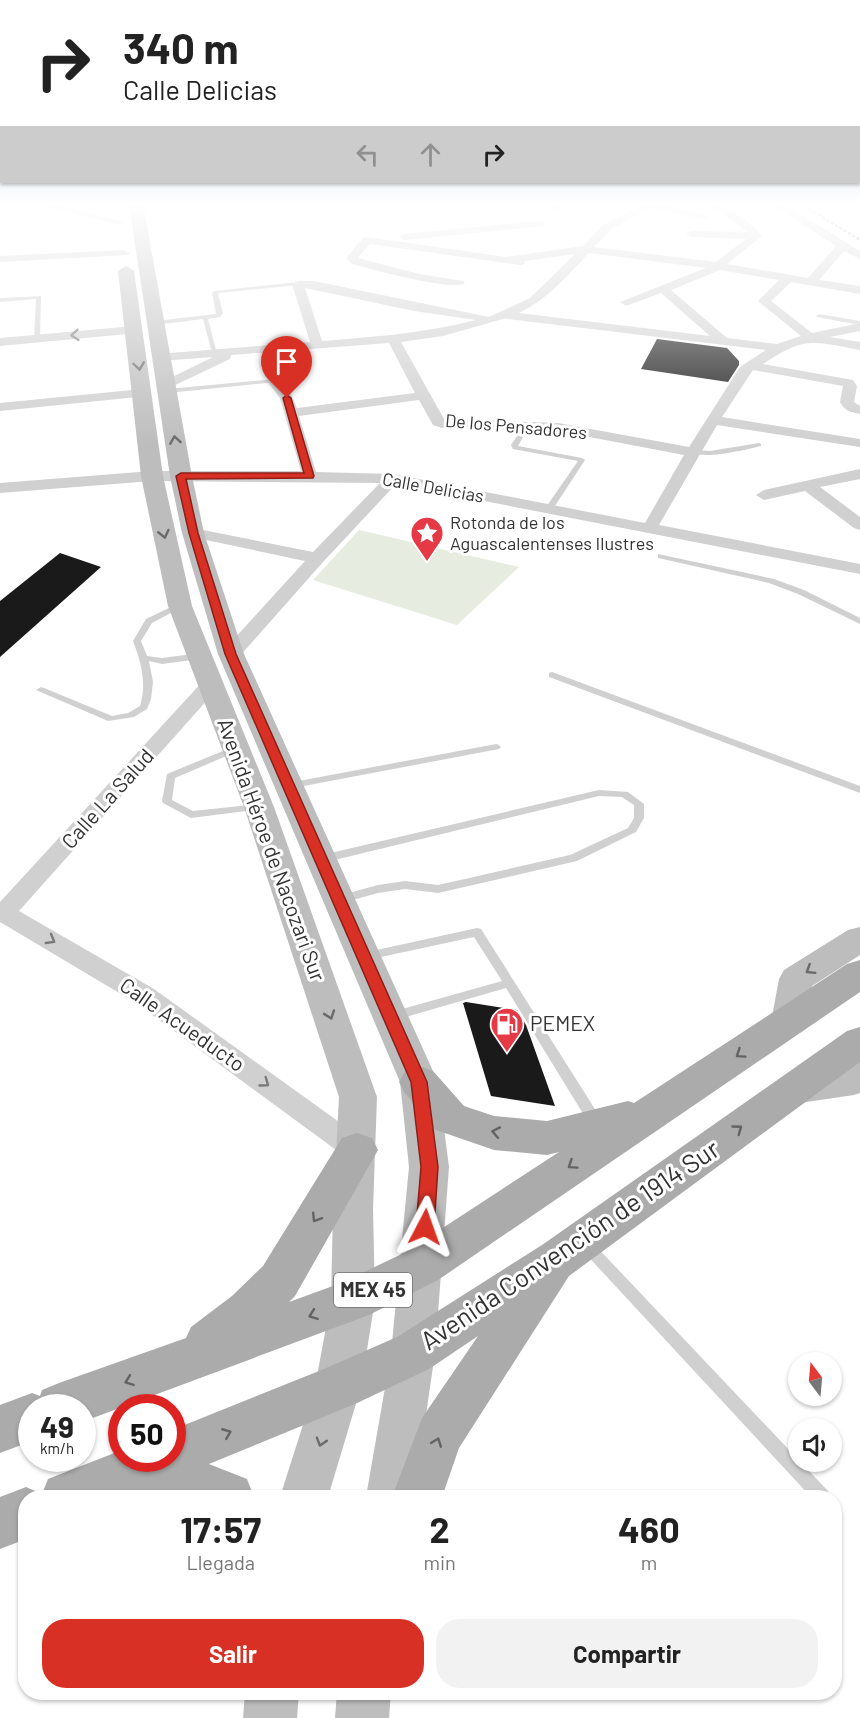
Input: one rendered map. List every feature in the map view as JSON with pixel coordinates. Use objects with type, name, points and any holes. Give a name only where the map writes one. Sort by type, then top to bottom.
[{"type":"main road","name":"Avenida Héroe de Nacozari Sur","points":[[133,284],[144,326],[161,357],[181,476],[194,533],[231,654],[419,1082],[429,1167],[413,1353],[391,1490]]},
{"type":"main road","name":"Avenida Héroe de Nacozari Sur","points":[[138,284],[144,326],[142,393],[152,476],[180,606],[259,807],[358,1097],[353,1209],[353,1300],[338,1387],[306,1490]]},
{"type":"main road","points":[[803,1012],[796,979],[860,939]]},
{"type":"main road","name":"MEX 45","points":[[94,1394],[353,1300],[422,1266],[603,1132],[656,1111],[860,974]]},
{"type":"main road","name":"Avenida Convención de 1914 Sur","points":[[186,1450],[338,1387],[413,1353],[570,1250],[860,1042]]},
{"type":"main road","name":"Avenida Convención de 1914 Sur","points":[[808,1078],[854,1080],[860,1076]]},
{"type":"main road","points":[[419,1082],[450,1118],[494,1133],[547,1138],[603,1132]]},
{"type":"main road","points":[[183,1361],[248,1311],[279,1281],[357,1150]]},
{"type":"main road","points":[[419,1490],[439,1435],[570,1250]]},
{"type":"main road","points":[[0,1429],[18,1422]]},
{"type":"main road","name":"Avenida Convención de 1914 Sur","points":[[84,1490],[130,1472]]},
{"type":"main road","points":[[183,1472],[216,1490]]},
{"type":"main road","points":[[0,1523],[18,1516]]},
{"type":"main road","points":[[270,1718],[271,1700]]},
{"type":"main road","points":[[362,1718],[363,1700]]},
{"type":"street","points":[[298,284],[317,345]]},
{"type":"street","points":[[301,284],[493,320]]},
{"type":"street","points":[[161,357],[393,339],[442,332],[507,315],[534,301],[552,284]]},
{"type":"street","points":[[662,333],[626,302],[675,284]]},
{"type":"street","points":[[782,284],[764,301],[810,337],[860,346]]},
{"type":"street","points":[[824,284],[860,290]]},
{"type":"street","points":[[414,306],[455,285]]},
{"type":"street","points":[[663,289],[734,351],[748,368],[848,383],[850,386],[847,402],[850,407],[860,410]]},
{"type":"street","points":[[534,301],[541,309],[568,322]]},
{"type":"street","points":[[507,315],[778,348]]},
{"type":"street","points":[[649,529],[693,452],[748,368],[778,348],[810,337],[860,325]]},
{"type":"street","points":[[0,342],[144,326]]},
{"type":"street","points":[[292,413],[422,396],[393,339]]},
{"type":"street","points":[[168,388],[234,352]]},
{"type":"street","points":[[274,381],[287,398],[310,476]]},
{"type":"street","points":[[0,407],[142,393]]},
{"type":"street","name":"De los Pensadores","points":[[422,396],[441,424],[558,427],[693,452]]},
{"type":"street","points":[[715,420],[860,443]]},
{"type":"street","points":[[764,495],[860,474]]},
{"type":"street","name":"Calle Delicias","points":[[0,488],[152,476],[310,476],[393,479],[860,569]]},
{"type":"street","points":[[231,654],[317,558],[393,479]]},
{"type":"street","points":[[808,486],[860,525]]},
{"type":"street","points":[[194,533],[317,558]]},
{"type":"street","name":"Calle La Salud","points":[[2,912],[211,684]]},
{"type":"street","name":"Calle Acueducto","points":[[2,912],[145,996],[357,1150]]},
{"type":"lane","points":[[144,326],[220,314],[216,292],[296,284]]},
{"type":"lane","points":[[0,300],[39,297],[37,339]]},
{"type":"lane","points":[[819,316],[860,325]]},
{"type":"lane","points":[[205,318],[215,353]]},
{"type":"lane","points":[[168,388],[274,381]]},
{"type":"lane","points":[[527,425],[513,445],[515,448],[582,460],[548,510]]},
{"type":"lane","points":[[693,452],[710,453],[759,445]]},
{"type":"lane","points":[[661,556],[771,582],[801,592],[860,621]]},
{"type":"lane","points":[[41,690],[111,719],[131,715],[144,707],[148,698],[149,685],[144,658],[137,641],[148,621],[180,606]]},
{"type":"lane","points":[[144,658],[162,661],[200,656]]},
{"type":"lane","points":[[552,675],[860,790]]},
{"type":"lane","points":[[288,786],[496,747]]},
{"type":"lane","points":[[235,748],[170,776],[167,801],[191,815],[259,807]]},
{"type":"lane","points":[[321,859],[599,793],[624,794],[639,804],[639,818],[632,830],[573,858],[438,889],[405,885],[378,889],[339,900]]},
{"type":"lane","points":[[364,956],[477,932],[603,1132]]},
{"type":"lane","points":[[390,1017],[510,982]]},
{"type":"lane","points":[[570,1250],[815,1490]]},
{"type":"shaded area","points":[[359,530],[519,567],[457,625],[313,580]]},
{"type":"building","points":[[657,339],[727,348],[739,361],[739,365],[728,382],[641,369]]},
{"type":"building","points":[[60,553],[101,567],[0,657],[0,601]]},
{"type":"building","name":"PEMEX","points":[[463,1003],[517,1010],[526,1025],[555,1106],[491,1096]]},
{"type":"place","name":"Rotonda de los Aguascalentenses Ilustres","points":[[427,562]]},
{"type":"place","name":"PEMEX","points":[[507,1053]]},
{"type":"route","points":[[287,398],[310,476],[181,476],[194,533],[231,654],[419,1082],[429,1167],[425,1227]]}]
